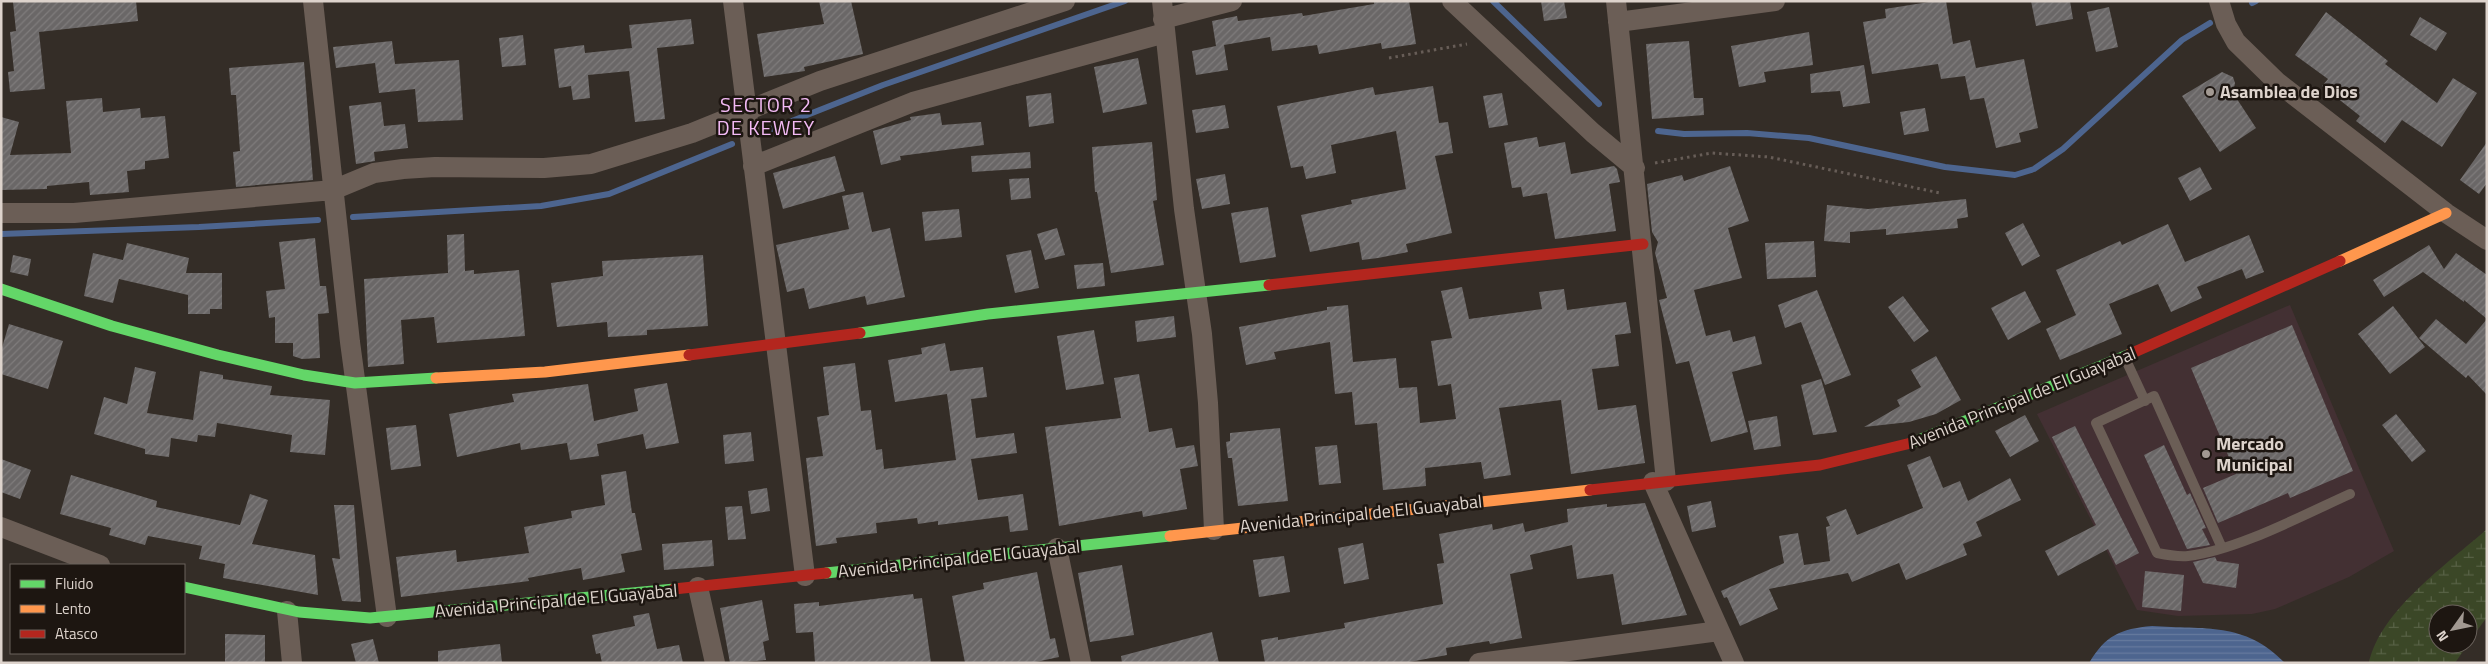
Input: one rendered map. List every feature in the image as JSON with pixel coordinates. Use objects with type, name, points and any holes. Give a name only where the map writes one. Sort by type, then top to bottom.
[{"type":"street","points":[[312,1],[355,383],[387,617]]},
{"type":"street","points":[[733,1],[805,576]]},
{"type":"street","points":[[1,213],[74,213],[333,190],[374,174],[435,167],[544,168],[591,164],[692,133],[746,109],[820,81],[1065,1]]},
{"type":"street","points":[[753,166],[913,102],[1163,17],[1232,1]]},
{"type":"street","points":[[1452,1],[1586,126],[1635,168]]},
{"type":"street","points":[[1616,1],[1642,244],[1659,482],[1719,631],[1734,663]]},
{"type":"street","points":[[1618,22],[1775,1]]},
{"type":"street","points":[[2219,1],[2226,24],[2236,42],[2248,56],[2277,82],[2446,213],[2487,240]]},
{"type":"street","points":[[1163,17],[1184,209],[1202,334],[1208,403],[1214,530]]},
{"type":"street","name":"Avenida Principal de El Guayabal","points":[[185,587],[286,611],[334,618],[387,617],[805,576],[1820,465],[1901,447],[1936,435],[2124,357],[2446,213]]},
{"type":"street","points":[[1,289],[112,326],[218,355],[304,375],[355,383],[545,372],[776,345],[988,314],[1642,244]]},
{"type":"street","points":[[1,527],[97,564]]},
{"type":"street","points":[[1057,548],[1080,663]]},
{"type":"street","points":[[698,587],[715,663]]},
{"type":"street","points":[[286,611],[292,663]]},
{"type":"street","points":[[1479,663],[1719,631]]},
{"type":"lane","points":[[2124,357],[2145,400]]},
{"type":"lane","points":[[2222,548],[2154,396],[2096,423],[2157,553],[2186,556],[2222,548],[2350,494]]},
{"type":"path","points":[[1389,58],[1493,39]]},
{"type":"path","points":[[1635,168],[1712,153],[1769,157],[1940,193]]},
{"type":"shaded area","name":"Mercado Municipal","points":[[2290,305],[2394,551],[2349,577],[2275,609],[2252,614],[2178,616],[2137,610],[2037,414]]},
{"type":"green space","points":[[2487,529],[2487,617],[2478,629],[2478,604],[2428,604],[2428,654],[2461,654],[2455,663],[2369,663],[2376,643],[2387,624],[2401,606],[2436,572]]},
{"type":"water","points":[[2152,626],[2207,628],[2239,634],[2254,640],[2270,650],[2285,663],[2089,663],[2095,653],[2115,635],[2131,629]]},
{"type":"building","points":[[136,1],[138,21],[39,32],[45,89],[10,92],[8,72],[14,71],[10,32],[16,31],[13,2]]},
{"type":"building","points":[[819,1],[851,1],[863,54],[804,67],[805,71],[764,77],[757,34],[824,24]]},
{"type":"building","points":[[1374,1],[1409,1],[1416,44],[1382,49],[1381,43],[1319,54],[1317,45],[1272,51],[1270,37],[1224,45],[1228,70],[1196,75],[1192,51],[1216,46],[1212,21],[1237,16],[1238,21],[1302,13],[1303,16],[1374,4]]},
{"type":"building","points":[[1541,1],[1564,1],[1567,18],[1544,21]]},
{"type":"building","points":[[1946,1],[1953,44],[1970,40],[1976,68],[2024,59],[2038,128],[2019,133],[2021,142],[1996,148],[1984,98],[1970,100],[1965,76],[1941,79],[1938,64],[1872,74],[1863,22],[1886,18],[1885,9]]},
{"type":"building","points":[[2031,1],[2070,1],[2073,19],[2036,26]]},
{"type":"building","points":[[2109,7],[2118,47],[2096,52],[2087,12]]},
{"type":"building","points":[[2326,12],[2388,61],[2385,64],[2437,103],[2453,78],[2477,93],[2442,147],[2402,120],[2385,143],[2356,121],[2360,116],[2322,86],[2328,79],[2295,55]]},
{"type":"building","points":[[2420,17],[2447,33],[2436,51],[2410,35]]},
{"type":"building","points":[[691,19],[694,44],[657,48],[665,119],[635,122],[629,71],[588,75],[590,98],[573,100],[571,86],[559,88],[554,49],[584,45],[585,53],[632,48],[629,25]]},
{"type":"building","points":[[1809,32],[1813,65],[1764,72],[1766,82],[1739,87],[1731,46]]},
{"type":"building","points":[[523,35],[526,65],[502,67],[499,38]]},
{"type":"building","points":[[392,41],[395,64],[459,60],[463,120],[418,122],[415,89],[379,93],[375,63],[336,68],[333,47]]},
{"type":"building","points":[[1689,41],[1694,98],[1703,98],[1704,115],[1652,119],[1646,44]]},
{"type":"building","points":[[1138,58],[1147,104],[1103,113],[1094,67]]},
{"type":"building","points":[[304,62],[313,180],[236,187],[233,152],[240,151],[236,95],[231,95],[229,68]]},
{"type":"building","points":[[1864,65],[1870,103],[1843,107],[1840,91],[1811,93],[1810,74]]},
{"type":"building","points":[[2222,72],[2233,77],[2235,83],[2233,93],[2256,128],[2220,152],[2182,96]]},
{"type":"building","points":[[1433,86],[1439,123],[1448,122],[1453,153],[1435,156],[1452,233],[1406,244],[1408,252],[1378,258],[1362,260],[1359,242],[1310,252],[1301,215],[1352,204],[1351,200],[1406,189],[1396,131],[1331,145],[1336,173],[1306,179],[1303,166],[1291,168],[1277,106],[1373,87],[1375,95]]},
{"type":"building","points":[[1051,93],[1054,123],[1029,127],[1026,96]]},
{"type":"building","points":[[1502,93],[1508,125],[1489,128],[1483,96]]},
{"type":"building","points":[[102,98],[103,112],[140,108],[141,118],[165,116],[169,158],[145,161],[145,169],[127,171],[129,192],[90,195],[89,182],[47,186],[47,189],[1,190],[1,117],[19,122],[10,155],[71,153],[66,101]]},
{"type":"building","points":[[381,102],[384,126],[405,124],[408,148],[374,152],[375,161],[356,164],[349,106]]},
{"type":"building","points":[[1225,105],[1229,128],[1196,133],[1192,110]]},
{"type":"building","points":[[1925,108],[1929,131],[1904,135],[1900,112]]},
{"type":"building","points":[[940,113],[942,125],[981,122],[984,145],[900,156],[901,160],[881,165],[873,131],[911,120],[910,117]]},
{"type":"building","points":[[1537,137],[1539,147],[1565,142],[1571,174],[1614,166],[1617,169],[1620,182],[1609,184],[1616,231],[1555,239],[1547,193],[1523,197],[1521,187],[1512,188],[1504,143]]},
{"type":"building","points":[[1152,142],[1157,200],[1153,201],[1164,265],[1111,273],[1097,192],[1095,192],[1092,147]]},
{"type":"building","points":[[2487,142],[2487,183],[2479,194],[2460,180]]},
{"type":"building","points":[[1030,152],[1031,168],[972,172],[971,156]]},
{"type":"building","points":[[835,156],[845,191],[783,209],[773,173]]},
{"type":"building","points":[[1730,166],[1749,221],[1728,228],[1742,278],[1694,290],[1706,336],[1730,330],[1733,342],[1755,336],[1762,364],[1732,372],[1748,432],[1711,442],[1689,361],[1676,364],[1659,300],[1667,298],[1655,253],[1658,242],[1652,232],[1647,184],[1682,175],[1684,181]]},
{"type":"building","points":[[2200,167],[2212,189],[2190,201],[2178,178]]},
{"type":"building","points":[[1225,174],[1230,204],[1202,209],[1196,179]]},
{"type":"building","points":[[1029,178],[1031,198],[1011,200],[1009,179]]},
{"type":"building","points":[[863,192],[872,232],[890,228],[905,297],[867,305],[865,296],[809,309],[804,288],[787,292],[776,245],[849,229],[842,196]]},
{"type":"building","points":[[1966,199],[1968,217],[1957,219],[1958,228],[1886,235],[1886,229],[1850,232],[1850,243],[1824,241],[1827,205],[1868,209]]},
{"type":"building","points":[[1268,207],[1276,257],[1240,263],[1231,213]]},
{"type":"building","points":[[959,209],[962,237],[925,241],[922,212]]},
{"type":"building","points":[[2023,223],[2040,256],[2022,266],[2005,233]]},
{"type":"building","points":[[2168,224],[2185,262],[2249,235],[2264,272],[2246,279],[2242,269],[2197,287],[2202,298],[2171,312],[2158,284],[2109,304],[2122,334],[2060,360],[2046,329],[2076,315],[2056,270],[2120,241],[2122,245]]},
{"type":"building","points":[[1057,228],[1065,255],[1045,260],[1037,234]]},
{"type":"building","points":[[464,234],[465,271],[474,270],[474,274],[519,270],[525,336],[437,343],[434,317],[401,320],[404,364],[368,367],[364,279],[448,273],[447,235]]},
{"type":"building","points":[[315,238],[320,286],[326,286],[329,313],[318,314],[320,358],[302,359],[293,356],[293,343],[275,343],[275,317],[269,318],[266,291],[285,289],[279,242]]},
{"type":"building","points":[[1814,241],[1816,277],[1767,279],[1765,243]]},
{"type":"building","points":[[127,243],[189,258],[186,273],[222,273],[222,309],[210,309],[210,314],[188,314],[188,295],[119,279],[113,303],[84,296],[93,253],[123,260]]},
{"type":"building","points":[[2429,245],[2444,269],[2456,253],[2487,275],[2487,319],[2464,300],[2464,302],[2423,272],[2384,297],[2373,280]]},
{"type":"building","points":[[1031,250],[1039,288],[1015,293],[1006,255]]},
{"type":"building","points":[[13,255],[31,259],[28,276],[10,272]]},
{"type":"building","points":[[703,255],[708,326],[647,330],[647,335],[608,337],[607,322],[557,327],[551,283],[603,276],[602,261]]},
{"type":"building","points":[[1103,263],[1105,286],[1077,289],[1074,265]]},
{"type":"building","points":[[1462,287],[1469,319],[1542,309],[1539,292],[1564,289],[1567,310],[1626,302],[1631,333],[1615,335],[1619,366],[1592,369],[1598,410],[1636,405],[1645,463],[1571,474],[1561,400],[1499,408],[1511,475],[1484,479],[1481,462],[1425,468],[1426,486],[1383,490],[1377,423],[1355,425],[1352,392],[1335,394],[1330,342],[1274,352],[1276,359],[1246,365],[1239,327],[1327,310],[1327,307],[1348,305],[1353,362],[1396,358],[1399,388],[1417,387],[1420,423],[1456,419],[1451,384],[1438,386],[1431,341],[1452,338],[1441,291]]},
{"type":"building","points":[[1817,290],[1851,375],[1825,385],[1801,322],[1785,328],[1778,305]]},
{"type":"building","points":[[2025,291],[2041,322],[2008,340],[1991,308]]},
{"type":"building","points":[[1903,296],[1929,331],[1914,342],[1888,307]]},
{"type":"building","points":[[2393,306],[2425,347],[2390,374],[2358,334]]},
{"type":"building","points":[[1174,316],[1176,337],[1137,342],[1135,321]]},
{"type":"building","points":[[2436,319],[2466,344],[2487,319],[2487,395],[2468,375],[2466,378],[2419,338]]},
{"type":"building","points":[[9,324],[63,341],[48,389],[1,374],[1,351]]},
{"type":"building","points":[[2292,325],[2353,471],[2290,498],[2288,493],[2218,523],[2203,488],[2236,474],[2191,368]]},
{"type":"building","points":[[1094,330],[1104,384],[1066,390],[1057,336]]},
{"type":"building","points":[[945,343],[950,371],[983,367],[987,397],[971,399],[976,438],[1014,433],[1017,453],[971,459],[978,500],[1023,494],[1028,530],[1010,532],[1008,516],[938,525],[938,521],[918,524],[917,518],[876,523],[877,533],[836,538],[837,543],[816,546],[806,458],[823,456],[817,417],[829,415],[823,367],[855,363],[861,411],[871,410],[876,450],[882,449],[884,469],[956,460],[947,394],[895,402],[888,360],[922,354],[921,348]]},
{"type":"building","points":[[1936,356],[1961,400],[1936,414],[1909,422],[1864,427],[1900,406],[1897,400],[1921,387],[1911,370]]},
{"type":"building","points":[[135,367],[156,372],[147,413],[193,420],[200,371],[223,375],[223,379],[272,386],[270,395],[330,400],[325,455],[290,452],[292,435],[217,423],[215,437],[198,435],[197,442],[171,438],[169,457],[145,454],[145,449],[94,434],[104,397],[127,404]]},
{"type":"building","points":[[1139,374],[1149,432],[1172,428],[1176,448],[1194,445],[1198,466],[1180,469],[1187,509],[1143,517],[1142,511],[1059,526],[1045,427],[1121,418],[1114,378]]},
{"type":"building","points":[[1821,379],[1837,432],[1813,435],[1801,385]]},
{"type":"building","points":[[667,383],[679,443],[646,449],[643,434],[597,444],[599,456],[570,460],[567,443],[521,450],[520,443],[457,457],[449,414],[514,402],[512,394],[588,384],[594,421],[638,411],[634,389]]},
{"type":"building","points":[[2396,414],[2426,451],[2412,462],[2382,425]]},
{"type":"building","points":[[2025,415],[2039,441],[2010,457],[1995,431]]},
{"type":"building","points":[[1777,416],[1781,446],[1754,450],[1748,421]]},
{"type":"building","points":[[416,425],[421,466],[391,470],[386,428]]},
{"type":"building","points":[[2075,426],[2139,553],[2116,565],[2108,549],[2058,576],[2045,551],[2096,525],[2052,437]]},
{"type":"building","points":[[1280,428],[1288,501],[1238,506],[1232,458],[1228,458],[1226,442],[1230,441],[1230,433]]},
{"type":"building","points":[[751,432],[754,461],[725,464],[723,435]]},
{"type":"building","points":[[1337,445],[1341,483],[1319,485],[1315,447]]},
{"type":"building","points":[[2164,445],[2187,495],[2190,493],[2206,528],[2202,529],[2210,545],[2187,549],[2144,455]]},
{"type":"building","points":[[1930,456],[1943,488],[1960,481],[1968,501],[2010,478],[2021,500],[1976,522],[1982,536],[1963,544],[1967,555],[1906,580],[1899,563],[1852,582],[1848,573],[1769,589],[1778,609],[1740,626],[1727,597],[1724,598],[1721,591],[1784,563],[1779,536],[1798,533],[1804,565],[1830,561],[1826,527],[1830,526],[1826,517],[1846,509],[1857,535],[1923,508],[1907,465]]},
{"type":"building","points":[[1,459],[31,470],[20,499],[1,492]]},
{"type":"building","points":[[626,471],[632,513],[635,513],[642,550],[621,554],[625,572],[583,580],[581,568],[528,578],[529,581],[401,597],[396,557],[456,550],[457,562],[529,553],[524,527],[572,518],[571,511],[605,505],[601,475]]},
{"type":"building","points":[[71,475],[157,501],[156,507],[240,525],[250,494],[268,500],[252,544],[315,555],[318,595],[223,578],[225,564],[199,559],[202,546],[148,536],[145,545],[109,535],[111,528],[60,514]]},
{"type":"building","points":[[767,488],[770,511],[751,514],[748,491]]},
{"type":"building","points":[[1711,501],[1716,527],[1692,532],[1687,506]]},
{"type":"building","points":[[1645,503],[1687,615],[1622,625],[1613,574],[1577,579],[1572,545],[1530,555],[1533,569],[1510,574],[1522,638],[1490,644],[1489,641],[1446,648],[1447,655],[1404,663],[1265,663],[1261,640],[1278,637],[1278,640],[1345,628],[1344,623],[1443,604],[1437,564],[1444,563],[1439,534],[1492,524],[1493,530],[1523,523],[1525,532],[1568,522],[1567,509],[1607,504],[1607,507]]},
{"type":"building","points":[[334,505],[354,505],[361,602],[342,601],[332,558],[340,559]]},
{"type":"building","points":[[742,506],[746,539],[728,540],[725,507]]},
{"type":"building","points":[[712,540],[714,566],[664,570],[662,544]]},
{"type":"building","points":[[1363,543],[1369,579],[1344,584],[1338,548]]},
{"type":"building","points":[[1284,556],[1290,592],[1259,597],[1253,560]]},
{"type":"building","points":[[2215,557],[2217,561],[2239,564],[2236,588],[2203,583],[2193,562]]},
{"type":"building","points":[[1122,565],[1134,635],[1090,642],[1078,573]]},
{"type":"building","points":[[2145,571],[2184,575],[2181,611],[2142,607]]},
{"type":"building","points":[[1037,572],[1050,639],[1055,638],[1059,657],[1031,663],[965,663],[952,596],[984,589],[983,583]]},
{"type":"building","points":[[913,594],[914,599],[922,598],[931,663],[815,663],[813,632],[796,633],[794,604],[819,602],[819,606]]},
{"type":"building","points":[[762,600],[769,640],[763,642],[766,660],[730,663],[720,608]]},
{"type":"building","points":[[649,613],[657,649],[679,645],[683,663],[602,663],[600,653],[596,654],[592,635],[635,626],[633,616]]},
{"type":"building","points":[[1212,632],[1219,663],[1122,663],[1121,656]]},
{"type":"building","points":[[225,634],[265,635],[265,663],[225,663]]},
{"type":"building","points":[[373,639],[379,663],[356,663],[351,644]]},
{"type":"building","points":[[500,644],[502,663],[438,663],[438,651]]},
{"type":"waterway","points":[[764,132],[883,85],[1125,1]]},
{"type":"waterway","points":[[1493,1],[1599,104]]},
{"type":"waterway","points":[[2252,3],[2256,1]]},
{"type":"waterway","points":[[1658,131],[1684,134],[1747,133],[1809,138],[1945,167],[2015,175],[2034,169],[2063,149],[2182,40],[2210,23]]},
{"type":"waterway","points":[[353,217],[541,206],[609,194],[732,144]]},
{"type":"waterway","points":[[1,234],[199,227],[318,220]]},
{"type":"traffic: fast","points":[[860,333],[988,314],[1269,285]]},
{"type":"traffic: fast","points":[[1,289],[112,326],[218,355],[304,375],[355,383],[436,378]]},
{"type":"traffic: fast","points":[[1911,443],[2130,354]]},
{"type":"traffic: fast","points":[[826,573],[1170,536]]},
{"type":"traffic: fast","points":[[185,587],[299,612],[370,618],[674,589]]},
{"type":"traffic: slow","points":[[2340,261],[2446,213]]},
{"type":"traffic: slow","points":[[436,378],[545,372],[689,355]]},
{"type":"traffic: slow","points":[[1170,536],[1590,490]]},
{"type":"traffic: jam","points":[[1269,285],[1643,244]]},
{"type":"traffic: jam","points":[[2130,354],[2340,261]]},
{"type":"traffic: jam","points":[[689,355],[860,333]]},
{"type":"traffic: jam","points":[[1590,490],[1820,465],[1911,443]]},
{"type":"traffic: jam","points":[[674,589],[826,573]]},
{"type":"place","name":"Asamblea de Dios","points":[[2210,92]]},
{"type":"place","name":"Mercado Municipal","points":[[2206,454]]},
{"type":"district","name":"SECTOR 2 DE KEWEY","points":[[766,116]]}]
